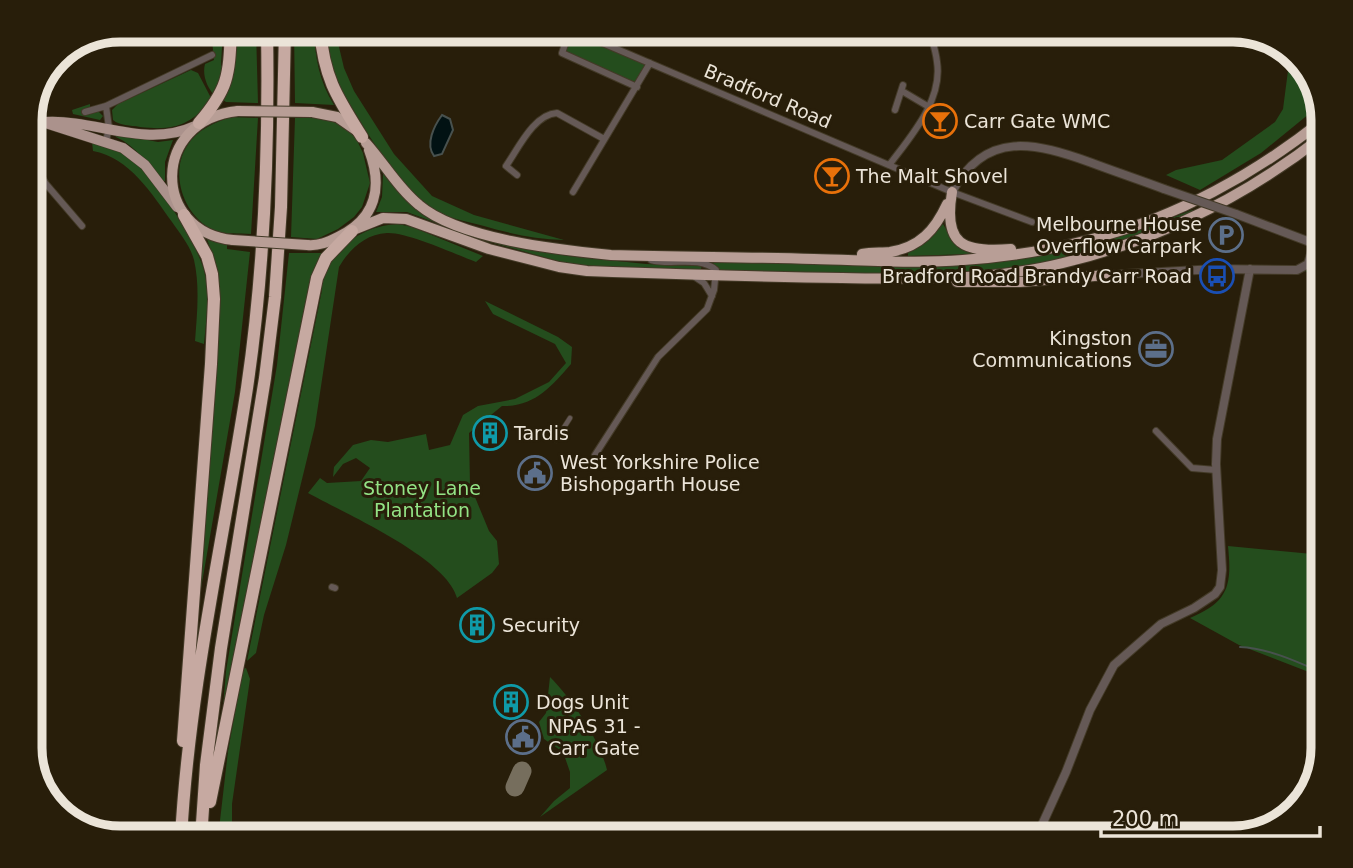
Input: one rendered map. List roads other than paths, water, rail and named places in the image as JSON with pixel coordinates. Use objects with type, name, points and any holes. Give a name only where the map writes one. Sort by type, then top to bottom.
[{"type":"highway","points":[[182,826],[182,755],[214,299],[207,256],[183,214],[174,188],[173,160],[180,143],[223,90],[229,71],[230,42]]},
{"type":"highway","points":[[183,797],[203,645],[247,387],[256,312],[267,108],[267,42]]},
{"type":"highway","points":[[203,826],[206,765],[221,648],[265,378],[275,297],[281,207],[285,42]]},
{"type":"highway","points":[[204,826],[317,278],[326,258],[369,209],[377,186],[377,173],[364,140],[329,80],[321,42]]},
{"type":"highway","points":[[198,124],[224,113],[238,111],[312,112],[337,117],[349,124],[411,198],[428,212],[444,220],[517,242],[564,250],[640,256],[929,261],[998,257],[1054,249],[1145,224],[1194,203],[1239,178],[1311,128]]},
{"type":"highway","points":[[183,214],[208,233],[233,240],[307,245],[324,243],[383,218],[400,218],[489,248],[559,267],[587,271],[930,279],[1000,274],[1061,264],[1150,237],[1229,199],[1311,145]]},
{"type":"highway","points":[[952,192],[949,218],[953,231],[968,246],[984,251],[1031,247],[1145,224]]},
{"type":"highway","points":[[839,259],[888,252],[913,245],[934,228],[952,192]]},
{"type":"highway","points":[[930,279],[971,284],[1107,275]]},
{"type":"main road","points":[[42,121],[63,131],[106,141],[123,148],[138,159],[183,214]]},
{"type":"main road","points":[[45,122],[63,121],[135,135],[162,136],[198,124]]},
{"type":"street","points":[[566,42],[562,53],[637,87]]},
{"type":"street","name":"Bradford Road","points":[[600,42],[952,192],[1032,222]]},
{"type":"street","points":[[890,164],[929,107],[937,79],[938,62],[932,42]]},
{"type":"street","points":[[85,112],[106,106],[212,55]]},
{"type":"street","points":[[198,62],[202,70]]},
{"type":"street","points":[[573,192],[650,63]]},
{"type":"street","points":[[895,110],[902,88],[929,107]]},
{"type":"street","points":[[106,106],[106,141]]},
{"type":"street","points":[[517,175],[506,166],[540,119],[548,114],[557,113],[604,139]]},
{"type":"street","points":[[952,192],[960,176],[986,154],[1010,146],[1027,145],[1060,152],[1311,243]]},
{"type":"street","points":[[42,178],[82,226]]},
{"type":"street","points":[[596,455],[658,357],[706,309],[712,296],[716,270],[710,265],[700,262],[659,262],[640,256]]},
{"type":"street","points":[[1107,275],[1251,269],[1297,270],[1304,268],[1311,256]]},
{"type":"street","points":[[1041,826],[1090,710],[1114,665],[1161,624],[1206,601],[1220,587],[1217,439],[1251,269]]},
{"type":"street","points":[[690,275],[704,283],[712,296]]},
{"type":"street","points":[[556,440],[570,418]]},
{"type":"street","points":[[1156,431],[1192,468],[1216,470]]},
{"type":"waterway","points":[[1240,647],[1272,653],[1311,668]]},
{"type":"place","name":"Carr Gate WMC","points":[[940,121]]},
{"type":"place","name":"The Malt Shovel","points":[[832,176]]},
{"type":"place","name":"Melbourne House Overflow Carpark","points":[[1226,235]]},
{"type":"place","name":"Bradford Road Brandy Carr Road","points":[[1217,276]]},
{"type":"place","name":"Kingston Communications","points":[[1156,349]]},
{"type":"place","name":"Tardis","points":[[490,433]]},
{"type":"place","name":"West Yorkshire Police Bishopgarth House","points":[[535,473]]},
{"type":"place","name":"Security","points":[[477,625]]},
{"type":"place","name":"Dogs Unit","points":[[511,702]]},
{"type":"place","name":"NPAS 31 - Carr Gate","points":[[523,737]]},
{"type":"park label","name":"Stoney Lane Plantation","points":[[422,499]]}]
